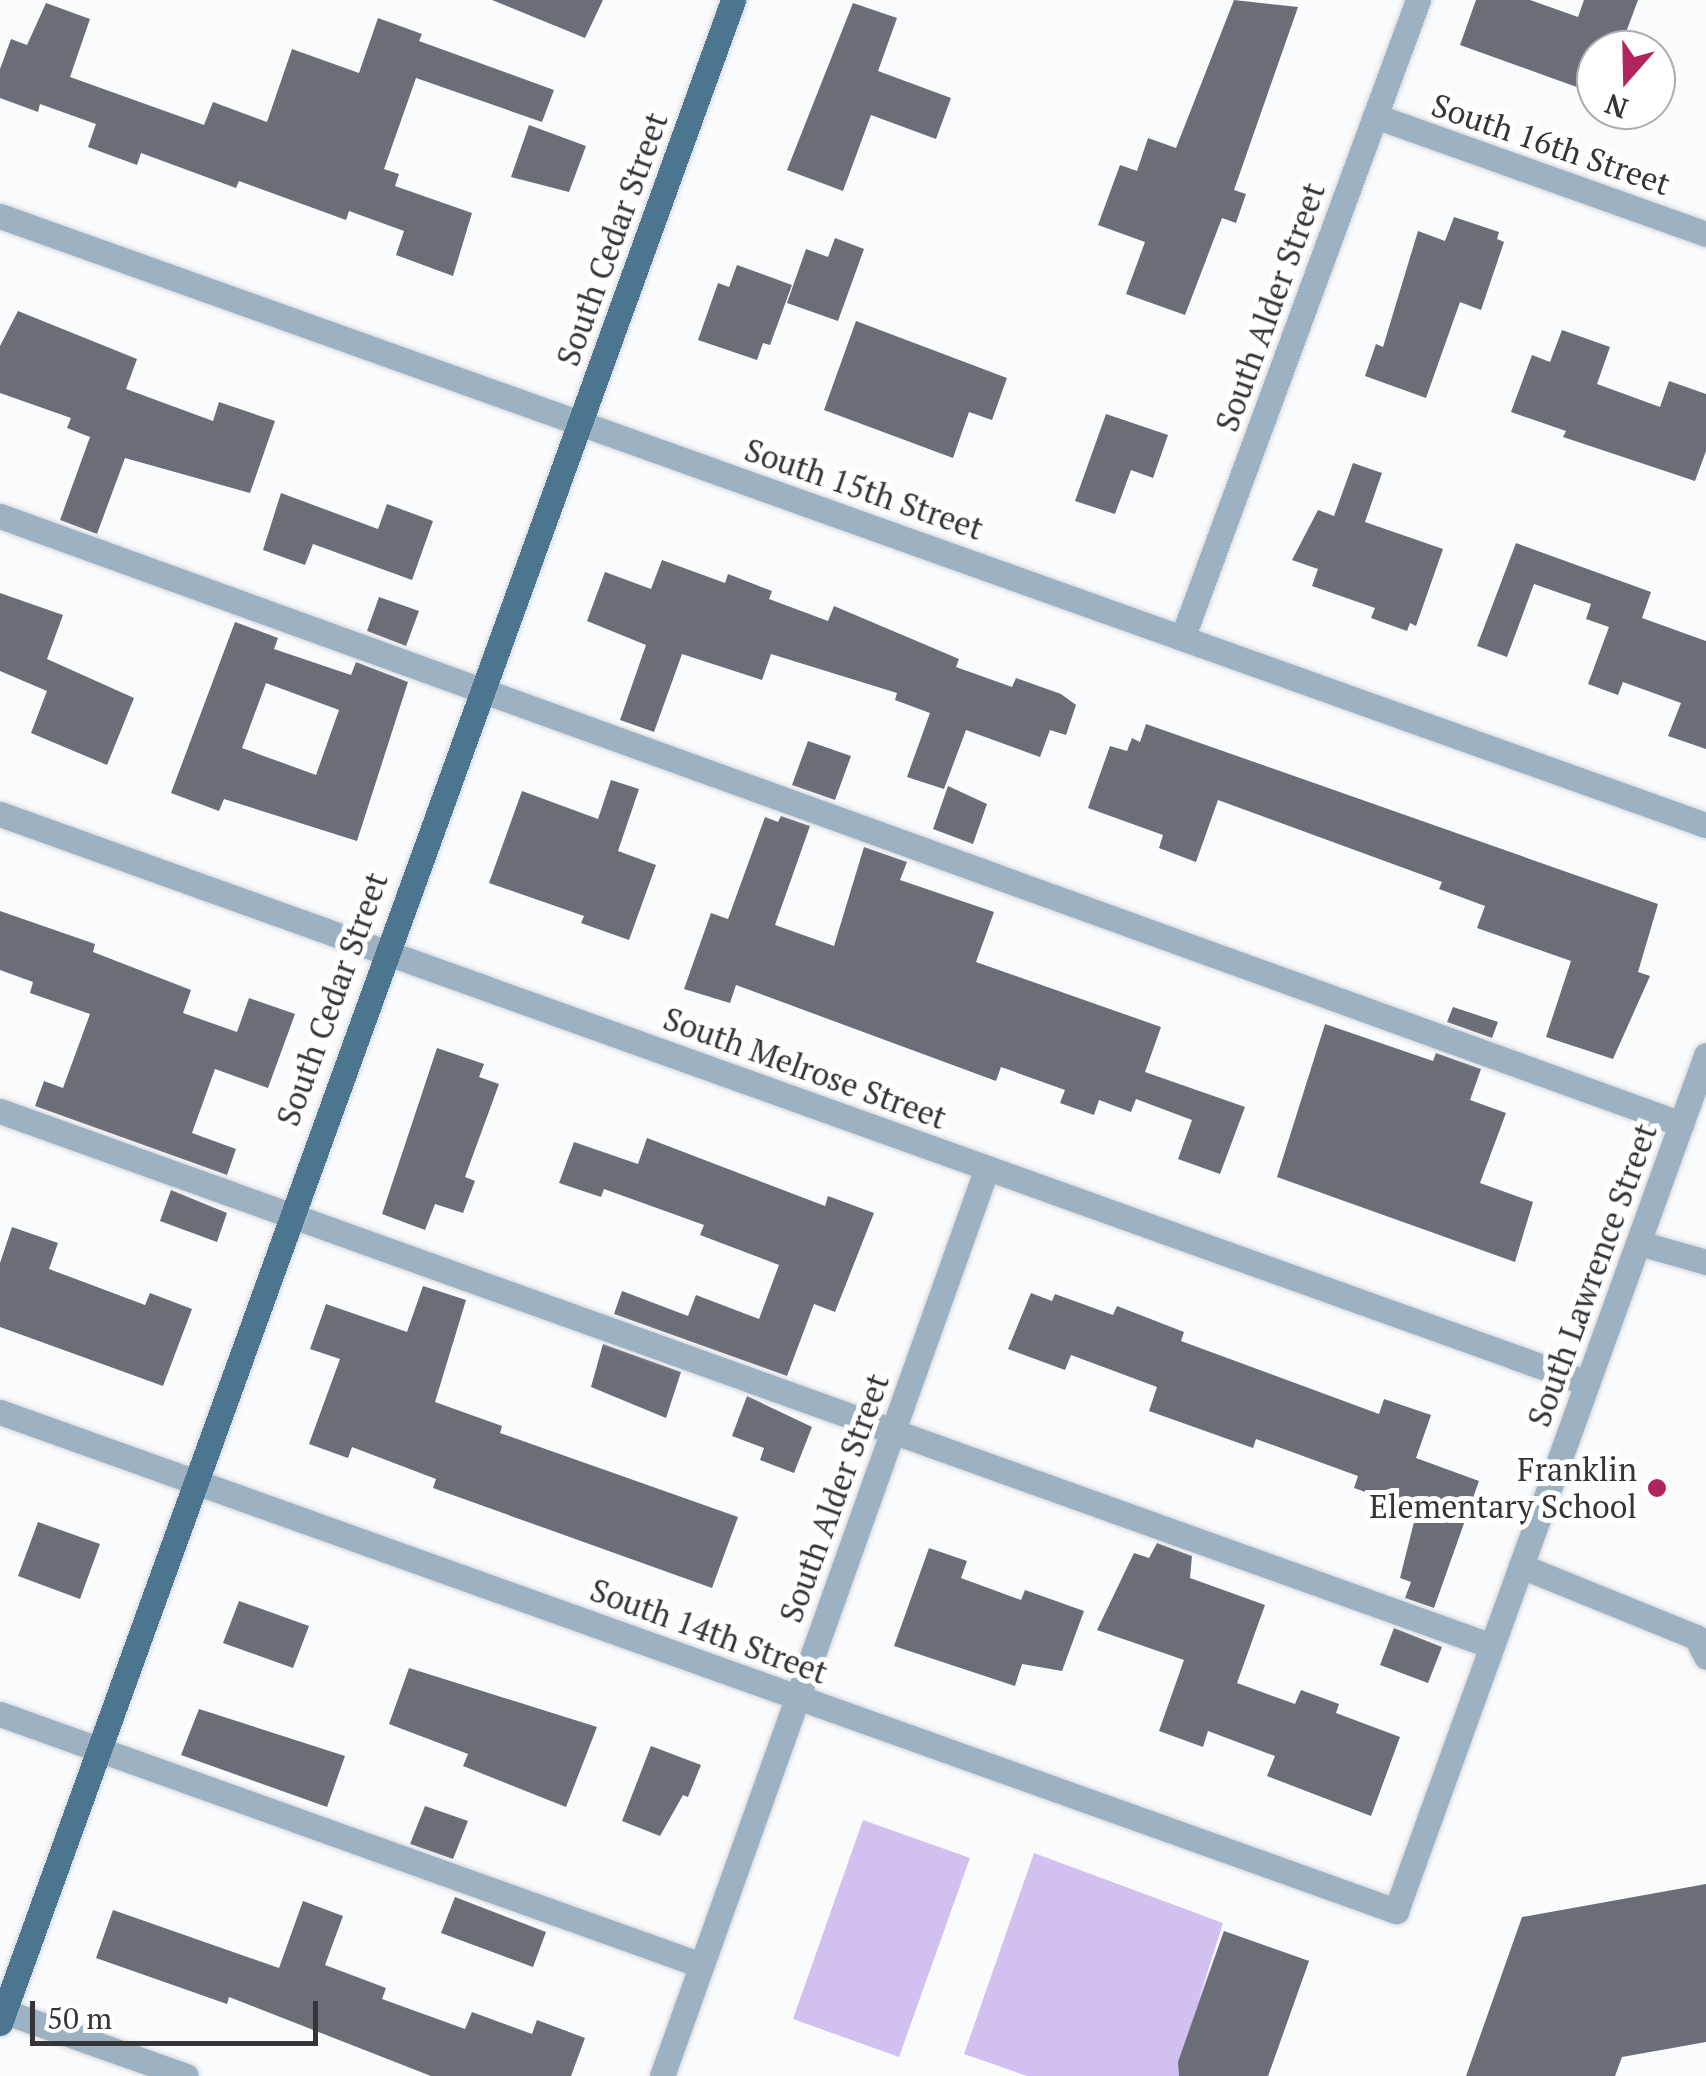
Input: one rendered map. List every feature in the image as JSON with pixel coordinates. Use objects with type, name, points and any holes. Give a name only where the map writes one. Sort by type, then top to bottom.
[{"type":"main road","name":"South Cedar Street","points":[[1,2014],[384,951],[581,423],[733,0]]},
{"type":"street","name":"South Alder Street","points":[[1183,636],[1418,0]]},
{"type":"street","name":"South 16th Street","points":[[1374,116],[1706,234]]},
{"type":"street","name":"South 15th Street","points":[[0,216],[1706,825]]},
{"type":"street","points":[[0,516],[1681,1124]]},
{"type":"street","name":"South Melrose Street","points":[[0,814],[1588,1383]]},
{"type":"street","name":"South Lawrence Street","points":[[1396,1911],[1706,1055]]},
{"type":"street","points":[[0,1111],[1492,1646]]},
{"type":"street","name":"South Alder Street","points":[[662,2076],[987,1168]]},
{"type":"street","points":[[1639,1243],[1706,1262]]},
{"type":"street","name":"South 14th Street","points":[[0,1412],[1396,1911]]},
{"type":"street","points":[[1521,1566],[1696,1636],[1706,1657]]},
{"type":"street","points":[[0,1714],[701,1966]]},
{"type":"street","points":[[1,2014],[186,2076]]},
{"type":"shaded area","points":[[863,1820],[970,1858],[899,2057],[793,2019]]},
{"type":"shaded area","points":[[1034,1853],[1223,1923],[1198,2002],[1224,1931],[1309,1961],[1268,2076],[1183,2065],[1179,2076],[1027,2076],[964,2054]]},
{"type":"building","points":[[492,0],[603,0],[585,38]]},
{"type":"building","points":[[1234,0],[1298,7],[1234,190],[1246,194],[1236,223],[1222,218],[1185,315],[1126,294],[1145,242],[1098,225],[1120,165],[1137,171],[1148,138],[1176,148]]},
{"type":"building","points":[[1476,0],[1530,0],[1578,17],[1584,0],[1638,0],[1627,30],[1576,30],[1576,87],[1460,45]]},
{"type":"building","points":[[46,3],[90,19],[70,77],[204,125],[213,102],[267,122],[292,49],[359,73],[378,18],[422,34],[419,41],[554,90],[542,122],[416,78],[384,169],[399,174],[395,186],[472,213],[453,276],[396,255],[404,231],[349,211],[346,220],[239,181],[236,188],[141,153],[137,165],[88,147],[96,124],[40,104],[38,112],[0,98],[0,69],[11,39],[27,45]]},
{"type":"building","points":[[853,3],[897,18],[878,71],[951,98],[936,139],[871,115],[843,191],[787,170]]},
{"type":"building","points":[[529,125],[586,146],[569,192],[511,177]]},
{"type":"building","points":[[1454,217],[1499,232],[1497,239],[1504,242],[1481,310],[1460,302],[1426,398],[1365,376],[1376,344],[1383,347],[1418,231],[1445,241]]},
{"type":"building","points":[[835,238],[864,249],[838,321],[787,303],[806,249],[828,257]]},
{"type":"building","points":[[737,265],[792,285],[770,345],[763,343],[757,360],[698,340],[718,283],[729,287]]},
{"type":"building","points":[[18,311],[137,359],[126,389],[213,421],[219,402],[275,421],[250,493],[125,458],[97,534],[60,520],[90,437],[67,428],[71,418],[0,393],[0,346]]},
{"type":"building","points":[[856,321],[1007,378],[992,420],[969,412],[953,458],[824,410]]},
{"type":"building","points":[[1562,330],[1610,347],[1597,384],[1660,407],[1669,381],[1706,394],[1706,451],[1695,481],[1563,437],[1566,431],[1511,412],[1532,355],[1550,362]]},
{"type":"building","points":[[1106,414],[1168,435],[1153,478],[1131,470],[1115,514],[1075,501]]},
{"type":"building","points":[[1353,463],[1382,473],[1365,522],[1443,549],[1416,626],[1410,623],[1407,631],[1371,618],[1375,608],[1312,586],[1318,569],[1292,560],[1318,510],[1334,516]]},
{"type":"building","points":[[281,493],[378,529],[387,504],[433,521],[412,580],[313,544],[305,565],[263,550]]},
{"type":"building","points":[[1516,543],[1651,592],[1642,618],[1706,641],[1706,749],[1668,736],[1681,703],[1623,682],[1618,695],[1588,684],[1609,627],[1586,619],[1591,604],[1534,584],[1507,657],[1477,646]]},
{"type":"building","points":[[662,560],[725,583],[728,574],[772,591],[769,599],[828,621],[834,606],[959,659],[956,667],[1012,687],[1016,678],[1061,694],[1076,705],[1066,735],[1050,730],[1040,757],[966,730],[944,789],[907,777],[930,713],[895,700],[897,693],[771,654],[762,680],[682,654],[654,732],[620,720],[646,645],[587,621],[605,572],[651,589]]},
{"type":"building","points":[[0,593],[63,615],[47,659],[134,698],[107,765],[31,733],[47,691],[0,671]]},
{"type":"building","points":[[379,597],[419,611],[406,646],[367,631]]},
{"type":"building","points":[[235,622],[278,638],[274,649],[351,675],[356,662],[408,682],[357,841],[224,799],[219,811],[171,793]],"holes":[[[266,683],[339,710],[316,775],[242,748]]]},
{"type":"building","points":[[1146,724],[1658,904],[1638,972],[1650,976],[1613,1059],[1546,1037],[1571,961],[1477,928],[1485,906],[1439,889],[1442,882],[1218,800],[1196,862],[1159,848],[1163,835],[1088,808],[1110,746],[1127,751],[1132,738],[1140,742]]},
{"type":"building","points":[[808,741],[851,756],[835,800],[792,785]]},
{"type":"building","points":[[611,780],[639,789],[618,851],[656,865],[629,940],[581,923],[584,916],[489,883],[522,791],[598,819]]},
{"type":"building","points":[[948,786],[987,804],[973,844],[933,829]]},
{"type":"building","points":[[781,816],[810,826],[775,925],[834,946],[864,847],[907,862],[900,880],[994,912],[976,962],[1161,1027],[1145,1072],[1245,1107],[1220,1174],[1178,1159],[1192,1120],[1136,1099],[1131,1112],[1099,1100],[1094,1115],[1060,1103],[1065,1090],[1001,1067],[996,1081],[736,985],[730,1003],[684,989],[711,913],[728,919],[765,817],[778,822]]},
{"type":"building","points":[[0,911],[95,944],[93,952],[191,990],[183,1013],[237,1032],[249,998],[295,1014],[268,1088],[215,1069],[192,1133],[236,1149],[227,1175],[35,1106],[44,1081],[63,1088],[90,1014],[30,993],[33,982],[0,970]]},
{"type":"building","points":[[1453,1007],[1498,1022],[1492,1038],[1447,1022]]},
{"type":"building","points":[[1325,1024],[1433,1061],[1436,1053],[1481,1069],[1470,1100],[1506,1113],[1480,1183],[1533,1202],[1515,1262],[1277,1177]]},
{"type":"building","points":[[437,1048],[484,1064],[479,1077],[499,1084],[465,1177],[475,1181],[463,1213],[435,1204],[425,1230],[382,1214]]},
{"type":"building","points":[[647,1138],[825,1206],[828,1196],[874,1213],[835,1312],[814,1304],[787,1376],[614,1314],[622,1291],[688,1316],[696,1295],[759,1319],[779,1265],[700,1235],[704,1225],[604,1189],[601,1197],[559,1183],[574,1142],[638,1164]]},
{"type":"building","points":[[171,1190],[227,1213],[217,1242],[160,1221]]},
{"type":"building","points":[[12,1227],[58,1243],[49,1269],[145,1305],[150,1293],[192,1309],[163,1386],[0,1327],[0,1263]]},
{"type":"building","points":[[423,1286],[466,1300],[435,1402],[502,1426],[500,1433],[738,1517],[712,1588],[433,1488],[436,1479],[352,1447],[348,1458],[309,1444],[340,1359],[310,1349],[326,1304],[407,1332]]},
{"type":"building","points":[[1031,1293],[1052,1301],[1055,1294],[1113,1315],[1117,1306],[1184,1332],[1181,1341],[1379,1414],[1384,1399],[1431,1415],[1416,1458],[1479,1481],[1434,1608],[1405,1598],[1411,1582],[1400,1578],[1417,1510],[1354,1488],[1358,1476],[1256,1439],[1253,1448],[1149,1411],[1157,1387],[1071,1355],[1065,1370],[1008,1349]]},
{"type":"building","points":[[603,1344],[681,1372],[666,1418],[591,1387]]},
{"type":"building","points":[[747,1396],[812,1427],[794,1473],[760,1460],[764,1448],[732,1436]]},
{"type":"building","points":[[38,1522],[100,1544],[80,1599],[18,1576]]},
{"type":"building","points":[[1157,1543],[1192,1556],[1190,1578],[1265,1605],[1237,1683],[1295,1704],[1301,1690],[1339,1704],[1336,1713],[1400,1737],[1371,1816],[1267,1776],[1275,1756],[1208,1731],[1203,1747],[1159,1731],[1184,1660],[1097,1630],[1134,1553],[1149,1558]]},
{"type":"building","points":[[929,1548],[967,1561],[961,1578],[1021,1600],[1025,1590],[1084,1611],[1062,1671],[1022,1664],[1015,1686],[894,1646]]},
{"type":"building","points":[[239,1601],[309,1626],[293,1668],[223,1643]]},
{"type":"building","points":[[1394,1628],[1442,1647],[1428,1683],[1380,1665]]},
{"type":"building","points":[[409,1668],[597,1727],[566,1807],[463,1766],[468,1754],[389,1724]]},
{"type":"building","points":[[199,1709],[345,1756],[327,1807],[181,1755]]},
{"type":"building","points":[[651,1746],[701,1765],[688,1797],[683,1795],[660,1836],[622,1821]]},
{"type":"building","points":[[425,1806],[468,1821],[453,1859],[410,1844]]},
{"type":"building","points":[[1706,1884],[1706,2042],[1622,2057],[1615,2076],[1466,2076],[1522,1917]]},
{"type":"building","points":[[455,1897],[546,1932],[533,1967],[441,1933]]},
{"type":"building","points":[[303,1901],[343,1916],[325,1965],[386,1988],[382,1999],[465,2029],[472,2012],[532,2034],[537,2020],[585,2038],[571,2076],[431,2076],[229,1997],[227,2004],[96,1958],[113,1910],[279,1968]]},
{"type":"building","points":[[1224,1931],[1309,1961],[1268,2076],[1179,2076],[1178,2062]]},
{"type":"place","name":"Franklin Elementary School","points":[[1657,1488]]}]
